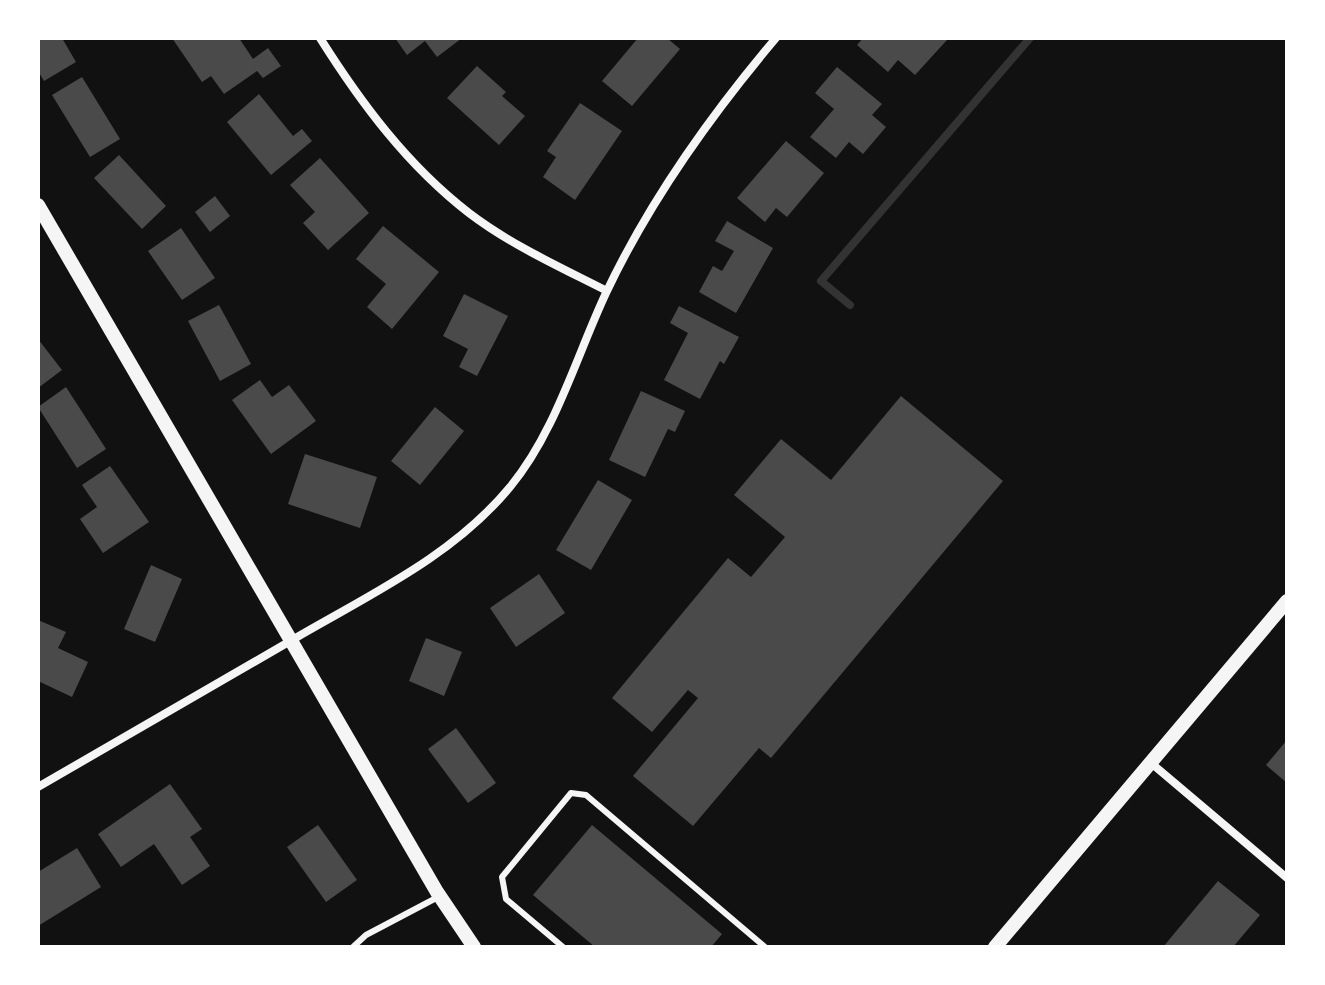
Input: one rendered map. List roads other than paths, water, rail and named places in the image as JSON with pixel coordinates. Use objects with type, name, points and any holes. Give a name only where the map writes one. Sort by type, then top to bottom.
[{"type":"street","points":[[320,38],[350,87],[406,157],[470,214],[529,251],[607,291]]},
{"type":"street","points":[[38,787],[414,570],[485,515],[512,485],[544,434],[607,291],[667,181],[732,90],[776,38]]},
{"type":"street","points":[[38,205],[440,896],[474,947]]},
{"type":"street","points":[[995,947],[1287,601]]},
{"type":"street","points":[[1151,763],[1287,878]]},
{"type":"lane","points":[[563,947],[506,899],[502,877],[571,793],[586,795],[765,947]]},
{"type":"lane","points":[[353,947],[366,935],[440,896]]},
{"type":"waterway","points":[[850,305],[821,281],[1030,38]]}]
